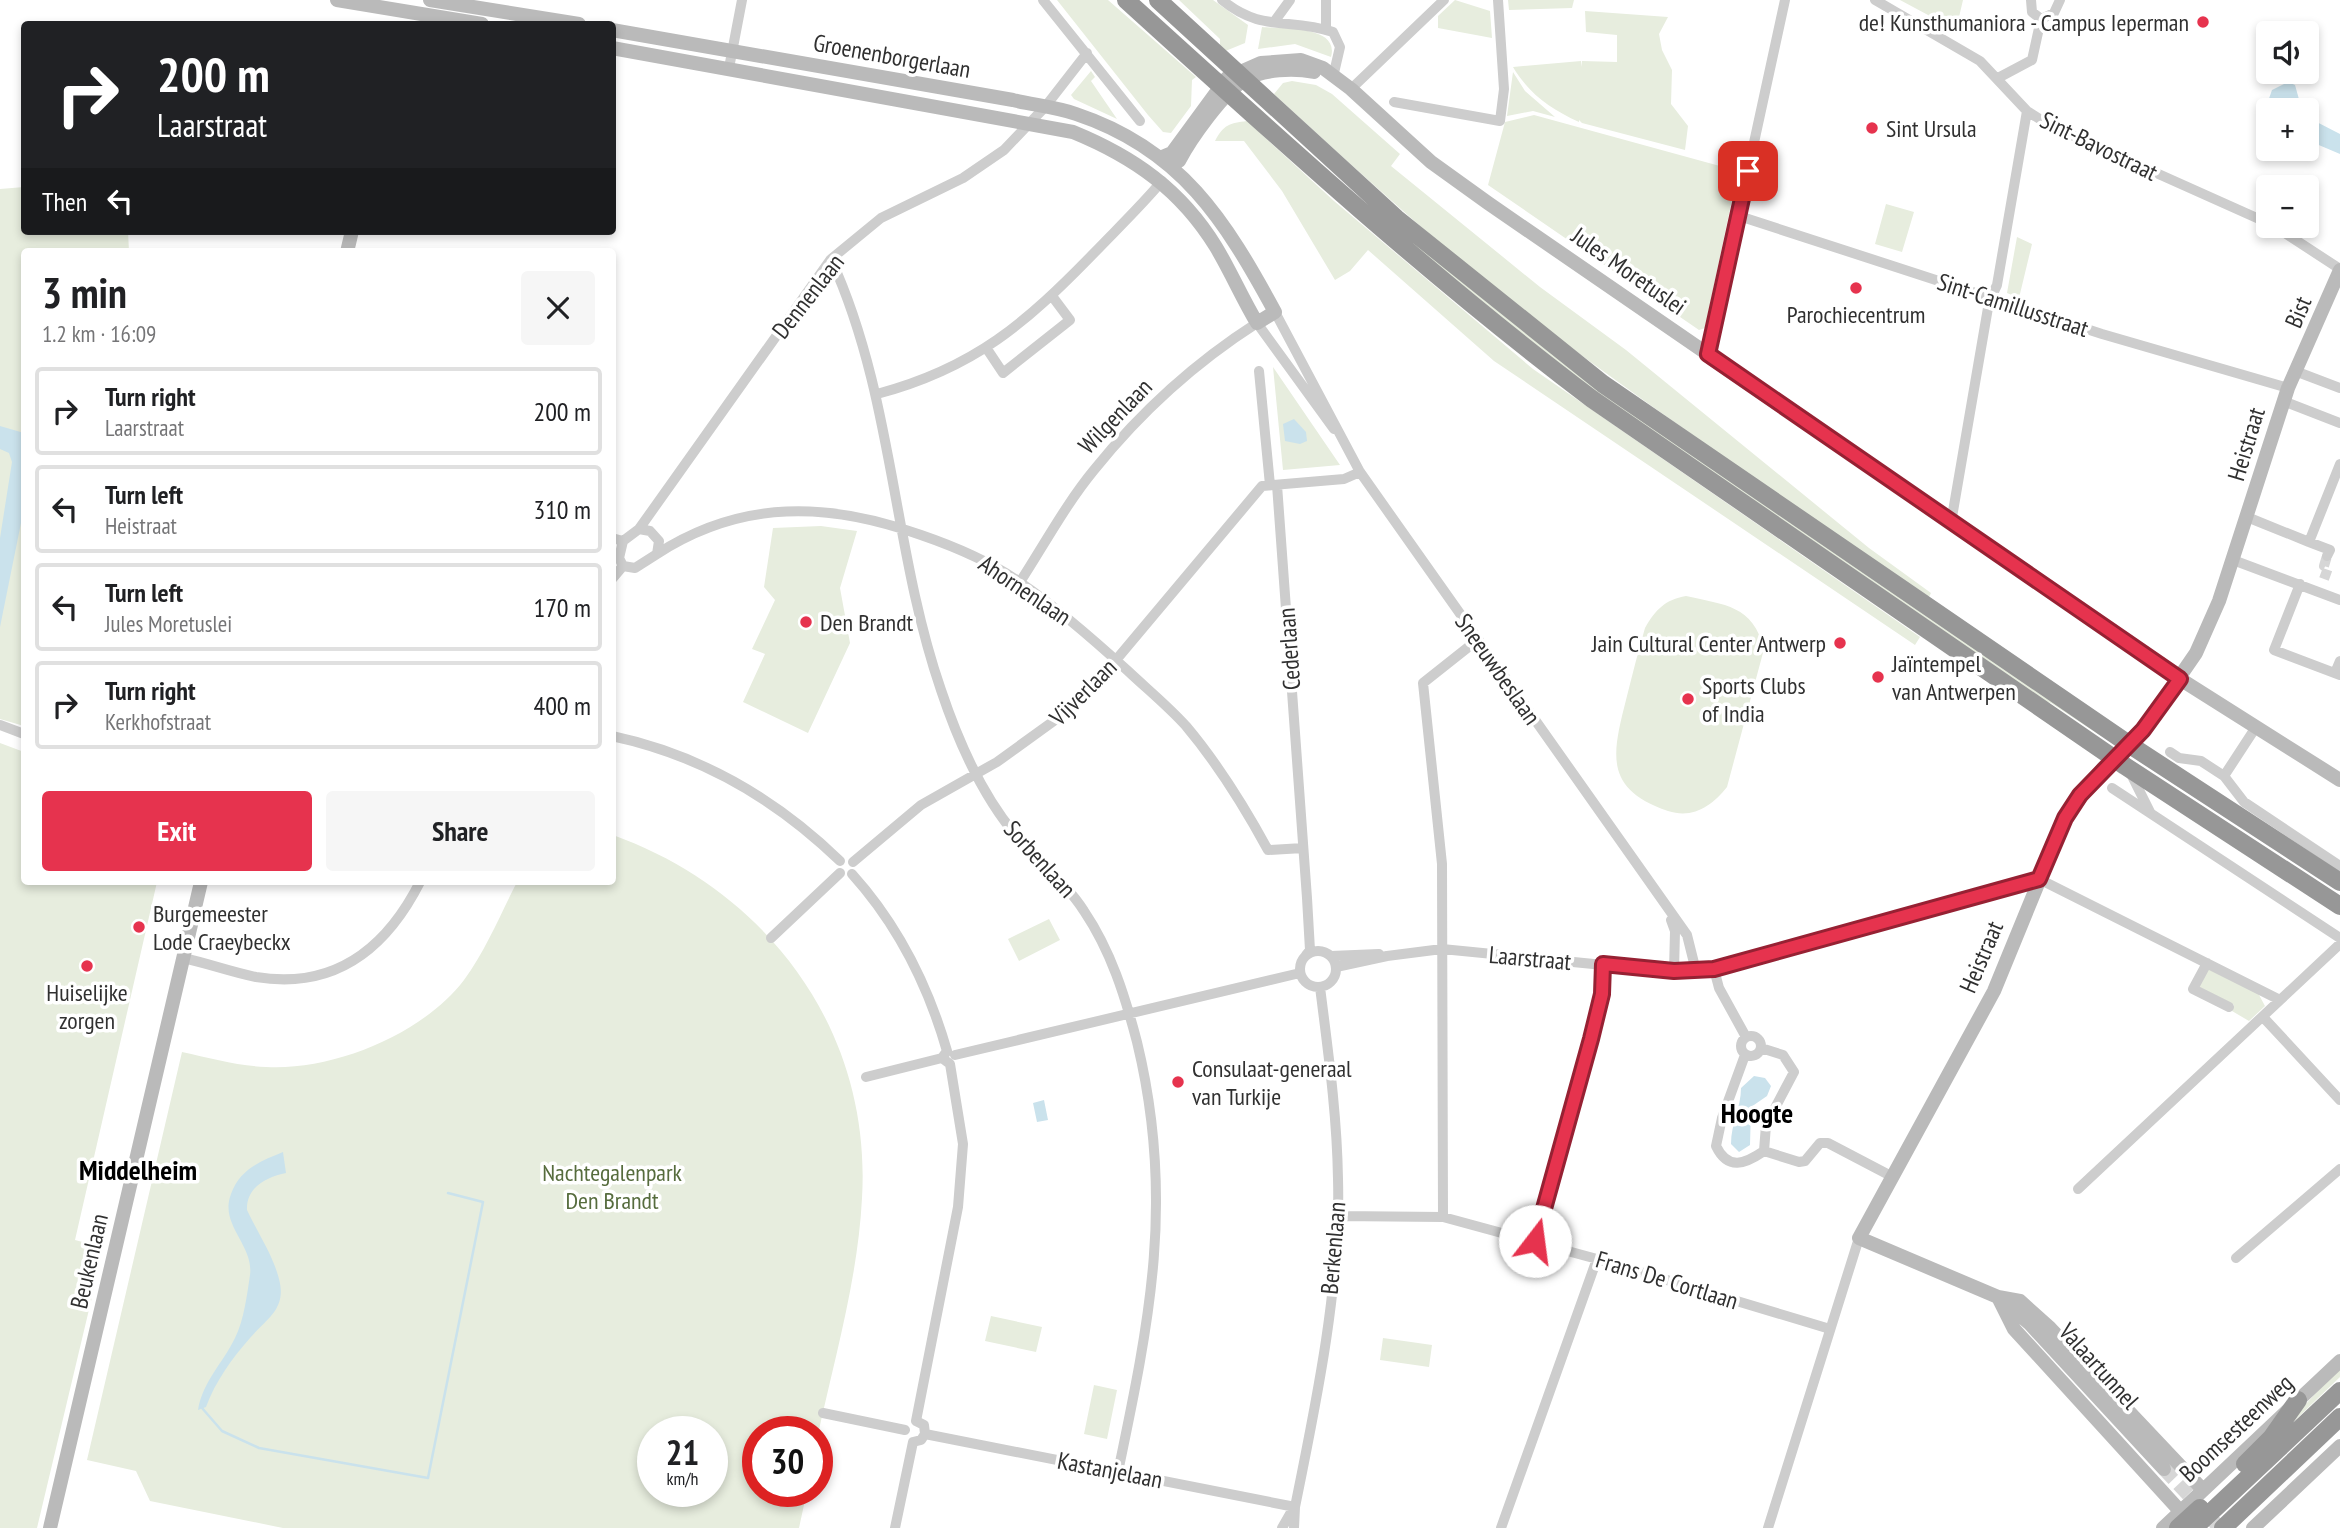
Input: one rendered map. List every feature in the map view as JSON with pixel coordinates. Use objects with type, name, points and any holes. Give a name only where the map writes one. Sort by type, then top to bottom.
[{"type":"highway","points":[[1126,0],[1444,283],[1592,399],[2120,762],[2340,906]]},
{"type":"highway","points":[[1158,0],[1406,226],[1592,375],[2130,745],[2340,882]]},
{"type":"highway","points":[[2194,1528],[2340,1391]]},
{"type":"highway","points":[[2180,1520],[2273,1437],[2298,1400]]},
{"type":"highway","points":[[2223,1528],[2340,1417]]},
{"type":"street","points":[[337,0],[399,12],[477,14],[548,21]]},
{"type":"street","points":[[430,0],[477,14]]},
{"type":"street","points":[[729,68],[742,0]]},
{"type":"street","points":[[1043,0],[1140,121]]},
{"type":"street","points":[[1222,0],[1252,20],[1334,32],[1340,47],[1333,77]]},
{"type":"street","points":[[1274,22],[1290,0]]},
{"type":"street","points":[[1326,0],[1326,30]]},
{"type":"street","points":[[1351,89],[1444,0]]},
{"type":"street","points":[[1394,102],[1500,121],[1504,89],[1498,0]]},
{"type":"street","points":[[1708,354],[1785,0]]},
{"type":"street","name":"Sint-Bavostraat","points":[[1875,0],[1980,61],[2027,111],[2089,144],[2256,218]]},
{"type":"street","points":[[2031,0],[2032,12],[2041,19]]},
{"type":"street","points":[[2041,19],[2053,13],[2060,0]]},
{"type":"street","points":[[1998,78],[2032,60],[2041,19]]},
{"type":"street","name":"Groenenborgerlaan","points":[[616,31],[1045,107],[1092,120],[1160,158],[1210,205],[1275,312]]},
{"type":"street","name":"Groenenborgerlaan","points":[[616,49],[1032,122],[1073,132],[1112,148],[1162,181],[1186,205],[1206,231],[1257,323]]},
{"type":"street","points":[[1032,122],[1087,53]]},
{"type":"street","name":"Jules Moretuslei","points":[[1160,158],[1172,153],[1225,89],[1261,63],[1301,60],[1314,63],[1351,89],[1431,162],[2180,679],[2340,780]]},
{"type":"street","name":"Jules Moretuslei","points":[[1176,171],[1185,151],[1225,89]]},
{"type":"street","points":[[1951,523],[1990,297],[1997,285],[2027,111]]},
{"type":"street","name":"Dennenlaan","points":[[623,566],[618,540],[639,529],[831,258],[881,218],[963,178],[990,161],[1032,122]]},
{"type":"street","points":[[877,394],[921,381],[987,349],[1052,296],[1162,181]]},
{"type":"street","name":"Sint-Camillusstraat","points":[[1739,216],[2285,395],[2340,422]]},
{"type":"street","points":[[2292,238],[2340,270]]},
{"type":"street","name":"Sorbenlaan","points":[[831,258],[856,319],[877,394],[895,481],[898,514],[904,528],[910,584],[943,697],[977,773],[1017,837],[1083,909],[1112,961],[1130,1014],[1147,1086],[1157,1168],[1158,1208],[1150,1306],[1118,1472]]},
{"type":"street","name":"Bist","points":[[2285,395],[2340,270]]},
{"type":"street","points":[[987,349],[1003,373],[1070,320],[1052,296]]},
{"type":"street","name":"Wilgenlaan","points":[[1020,582],[1092,471],[1119,441],[1183,379],[1275,312]]},
{"type":"street","name":"Sneeuwbeslaan","points":[[1275,312],[1360,472],[1476,640],[1687,935],[1696,971]]},
{"type":"street","name":"Sneeuwbeslaan","points":[[1257,323],[1322,416],[1340,435]]},
{"type":"street","points":[[2295,371],[2340,388]]},
{"type":"street","points":[[1259,372],[1274,485],[1344,479],[1360,472]]},
{"type":"street","name":"Heistraat","points":[[1768,1528],[1859,1238],[1994,991],[2065,818],[2080,795],[2120,762],[2180,679],[2200,643],[2233,560],[2285,395]]},
{"type":"street","points":[[2309,542],[2340,464]]},
{"type":"street","name":"Vijverlaan","points":[[853,862],[920,806],[1043,731],[1069,710],[1116,660],[1262,486],[1274,485]]},
{"type":"street","name":"Cederlaan","points":[[1274,485],[1307,898],[1310,950],[1306,955]]},
{"type":"street","name":"Ahornenlaan","points":[[657,554],[713,524],[757,514],[818,510],[855,514],[904,528],[963,550],[1020,582],[1116,660],[1185,726],[1236,792],[1268,850],[1303,848]]},
{"type":"street","points":[[2247,517],[2330,550],[2328,556]]},
{"type":"street","points":[[616,574],[623,566],[635,568],[657,554],[659,541],[650,531],[639,529]]},
{"type":"street","points":[[2233,560],[2340,600]]},
{"type":"street","points":[[2319,592],[2324,579]]},
{"type":"street","points":[[2300,584],[2274,650],[2338,674],[2340,661]]},
{"type":"street","points":[[1443,1217],[1442,864],[1423,683],[1476,640]]},
{"type":"street","points":[[0,725],[21,733]]},
{"type":"street","points":[[2224,776],[2256,727]]},
{"type":"street","points":[[616,737],[653,746],[731,778],[798,822],[840,861]]},
{"type":"street","points":[[2170,752],[2179,758],[2202,761],[2224,776],[2244,802],[2340,866]]},
{"type":"street","points":[[2120,762],[2151,813]]},
{"type":"street","points":[[2112,788],[2340,938]]},
{"type":"street","points":[[840,861],[847,859],[853,862],[852,874],[886,915],[930,996],[948,1057],[963,1144],[958,1207],[916,1421]]},
{"type":"street","points":[[771,937],[839,873],[840,861]]},
{"type":"street","points":[[839,873],[848,876],[852,874]]},
{"type":"street","points":[[2039,879],[2280,1000]]},
{"type":"street","name":"Laarstraat","points":[[1336,967],[1387,956],[1442,949],[1674,971],[1714,969],[2039,879]]},
{"type":"street","name":"Beukenlaan","points":[[50,1528],[200,885]]},
{"type":"street","points":[[183,958],[258,977],[282,979],[331,971],[374,948],[396,923],[418,885]]},
{"type":"street","name":"Cederlaan","points":[[1307,898],[1315,948],[1318,951]]},
{"type":"street","name":"Sneeuwbeslaan","points":[[1662,900],[1675,931],[1674,971]]},
{"type":"street","points":[[2078,1189],[2340,944]]},
{"type":"street","points":[[1318,951],[1331,956],[1336,967],[1334,978],[1320,987],[1305,982],[1300,973],[1306,955],[1318,951]]},
{"type":"street","name":"Laarstraat","points":[[1331,956],[1373,953],[1387,956]]},
{"type":"street","points":[[2207,963],[2193,989],[2229,1007]]},
{"type":"street","points":[[1535,1241],[1591,1039],[1602,994],[1603,964]]},
{"type":"street","points":[[1714,969],[1719,988],[1746,1037]]},
{"type":"street","points":[[866,1077],[1300,973]]},
{"type":"street","name":"Berkenlaan","points":[[1294,1528],[1295,1507],[1323,1349],[1338,1216],[1335,1102],[1320,987]]},
{"type":"street","points":[[2263,1017],[2340,1100]]},
{"type":"street","points":[[1746,1037],[1757,1038],[1761,1048]]},
{"type":"street","points":[[1746,1037],[1741,1045],[1745,1055],[1722,1118],[1716,1146],[1727,1161],[1737,1164],[1748,1162],[1764,1151]]},
{"type":"street","points":[[1761,1048],[1783,1055],[1794,1072],[1766,1125],[1764,1151]]},
{"type":"street","points":[[1745,1055],[1755,1056],[1761,1048]]},
{"type":"street","points":[[1764,1151],[1799,1162],[1805,1161],[1820,1143],[1828,1143],[1891,1176]]},
{"type":"street","points":[[2236,1258],[2340,1169]]},
{"type":"street","name":"Frans De Cortlaan","points":[[1338,1216],[1443,1217],[1535,1241],[1830,1329]]},
{"type":"street","points":[[1859,1238],[1998,1297],[2020,1301],[2050,1328],[2203,1490]]},
{"type":"street","points":[[1501,1528],[1597,1259]]},
{"type":"street","points":[[1998,1297],[2014,1329],[2180,1520]]},
{"type":"street","name":"Valaartunnel","points":[[1998,1297],[2030,1324],[2164,1469]]},
{"type":"street","name":"Boomsesteenweg","points":[[2164,1528],[2180,1520],[2203,1490],[2340,1361]]},
{"type":"street","points":[[822,1413],[905,1430]]},
{"type":"street","points":[[916,1421],[924,1426],[925,1434],[921,1440],[913,1442],[906,1437],[905,1430],[909,1423],[916,1421]]},
{"type":"street","name":"Kastanjelaan","points":[[925,1434],[1295,1507]]},
{"type":"street","points":[[895,1528],[913,1442]]},
{"type":"street","points":[[2253,1528],[2340,1446]]},
{"type":"street","name":"Berkenlaan","points":[[1282,1528],[1295,1507]]},
{"type":"green space","points":[[1057,0],[1108,0],[1196,77],[1192,80],[1191,106],[1171,133],[1163,132],[1148,115]]},
{"type":"green space","points":[[1179,0],[1213,0],[1248,25],[1245,43],[1223,52],[1220,39]]},
{"type":"green space","points":[[1455,0],[1490,11],[1492,38],[1438,28],[1438,16]]},
{"type":"green space","points":[[1508,0],[1574,0],[1572,8],[1509,10]]},
{"type":"green space","points":[[1900,0],[1963,0],[1956,30]]},
{"type":"green space","points":[[1585,11],[1668,17],[1659,34],[1662,50],[1672,70],[1671,104],[1688,126],[1685,150],[1579,122],[1541,100],[1519,77],[1513,67],[1581,61],[1581,67],[1582,61],[1617,62],[1617,35],[1586,32]]},
{"type":"green space","points":[[1262,27],[1295,29],[1318,34],[1327,39],[1331,47],[1331,57],[1295,44],[1258,49]]},
{"type":"green space","points":[[1091,71],[1095,77],[1091,81],[1117,119],[1074,99],[1071,95]]},
{"type":"green space","points":[[1513,72],[1525,91],[1555,117],[1533,111],[1507,116]]},
{"type":"green space","points":[[1292,81],[1316,85],[1332,94],[1400,154],[1391,166],[1540,287],[1626,350],[1869,548],[1931,593],[1929,597],[1661,413],[1556,337],[1475,273],[1274,94],[1283,83]]},
{"type":"green space","points":[[1260,109],[1384,221],[1409,236],[1601,389],[2103,733],[2101,736],[2051,703],[2042,701],[1595,395],[1448,281],[1257,112]]},
{"type":"green space","points":[[1534,115],[1738,171],[1705,328],[1699,330],[1488,185],[1505,122]]},
{"type":"green space","points":[[1247,121],[1334,201],[1533,369],[1920,637],[1915,645],[1494,361],[1368,250],[1350,271],[1335,280],[1282,191],[1244,141],[1215,141],[1228,126]]},
{"type":"green space","points":[[21,187],[21,235],[128,235],[129,248],[21,248],[21,725],[0,719],[0,189]]},
{"type":"green space","points":[[1886,204],[1914,212],[1902,252],[1875,244]]},
{"type":"green space","points":[[2017,237],[2032,244],[2019,298],[2007,293]]},
{"type":"green space","points":[[1273,367],[1340,465],[1283,470]]},
{"type":"green space","name":"Den Brandt","points":[[821,526],[857,531],[840,588],[850,643],[808,733],[743,702],[765,654],[752,649],[775,600],[764,587],[773,528]]},
{"type":"green space","name":"Sports Clubs of India","points":[[1686,596],[1725,605],[1745,615],[1753,623],[1764,649],[1727,787],[1715,800],[1701,809],[1677,813],[1647,802],[1632,792],[1623,781],[1616,753],[1621,720],[1645,628],[1662,606]]},
{"type":"green space","points":[[0,743],[21,751],[21,885],[156,885],[75,1240],[94,1245],[87,1273],[97,1276],[37,1528],[0,1528]]},
{"type":"green space","name":"Nachtegalenpark Den Brandt","points":[[616,836],[669,860],[719,892],[763,930],[799,975],[828,1025],[849,1079],[861,1137],[862,1198],[856,1259],[822,1416],[742,1416],[742,1507],[804,1507],[799,1528],[283,1528],[150,1501],[136,1471],[87,1460],[182,1052],[266,1067],[319,1063],[347,1055],[375,1045],[425,1017],[446,999],[472,969],[516,885],[616,885]]},
{"type":"green space","points":[[1049,919],[1060,940],[1019,961],[1008,939]]},
{"type":"green space","points":[[2209,967],[2258,993],[2265,1006],[2249,1021],[2232,1011],[2234,1005],[2199,987]]},
{"type":"green space","points":[[991,1316],[1042,1327],[1036,1352],[985,1341]]},
{"type":"green space","points":[[1383,1338],[1432,1345],[1429,1367],[1380,1360]]},
{"type":"green space","points":[[2340,1367],[2340,1377],[2255,1459]]},
{"type":"green space","points":[[1094,1385],[1117,1390],[1107,1439],[1084,1434]]},
{"type":"water","points":[[2284,84],[2293,84],[2299,98],[2269,98],[2272,90]]},
{"type":"water","points":[[2319,123],[2340,134],[2340,154],[2319,145]]},
{"type":"water","points":[[1294,419],[1306,432],[1307,441],[1300,444],[1285,441],[1283,424]]},
{"type":"water","points":[[0,426],[21,432],[21,523],[0,627],[0,538],[12,462],[9,453],[0,449]]},
{"type":"water","points":[[1754,1076],[1765,1078],[1771,1086],[1767,1096],[1751,1107],[1750,1145],[1739,1152],[1731,1144],[1741,1088]]},
{"type":"water","points":[[1044,1100],[1048,1120],[1037,1122],[1033,1103]]},
{"type":"water","points":[[283,1152],[286,1173],[259,1184],[250,1195],[247,1210],[269,1252],[279,1279],[281,1289],[278,1306],[231,1362],[214,1388],[206,1407],[198,1410],[209,1381],[238,1331],[248,1291],[250,1264],[229,1216],[231,1194],[246,1172]]},
{"type":"waterway","points":[[202,1408],[222,1431],[259,1448],[428,1478],[483,1202],[448,1193]]},
{"type":"tunnel","points":[[2324,579],[2328,568],[2324,566],[2327,556]]},
{"type":"tunnel","points":[[2164,1469],[2220,1528]]},
{"type":"place","name":"de! Kunsthumaniora - Campus Ieperman","points":[[2203,22]]},
{"type":"place","name":"Sint Ursula","points":[[1872,128]]},
{"type":"place","name":"Parochiecentrum","points":[[1856,288]]},
{"type":"place","name":"Den Brandt","points":[[806,622]]},
{"type":"place","name":"Jain Cultural Center Antwerp","points":[[1840,643]]},
{"type":"place","name":"Jaïntempel van Antwerpen","points":[[1878,677]]},
{"type":"place","name":"Sports Clubs of India","points":[[1688,699]]},
{"type":"place","name":"Burgemeester Lode Craeybeckx","points":[[139,927]]},
{"type":"place","name":"Huiselijke zorgen","points":[[87,966]]},
{"type":"place","name":"Consulaat-generaal van Turkije","points":[[1178,1082]]},
{"type":"district","name":"Hoogte","points":[[1757,1112]]},
{"type":"district","name":"Middelheim","points":[[138,1169]]},
{"type":"route","points":[[1535,1241],[1591,1039],[1602,994],[1603,964],[1674,971],[1714,969],[2039,879],[2065,818],[2080,795],[2103,768],[2143,730],[2180,679],[1708,354],[1748,171]]}]
